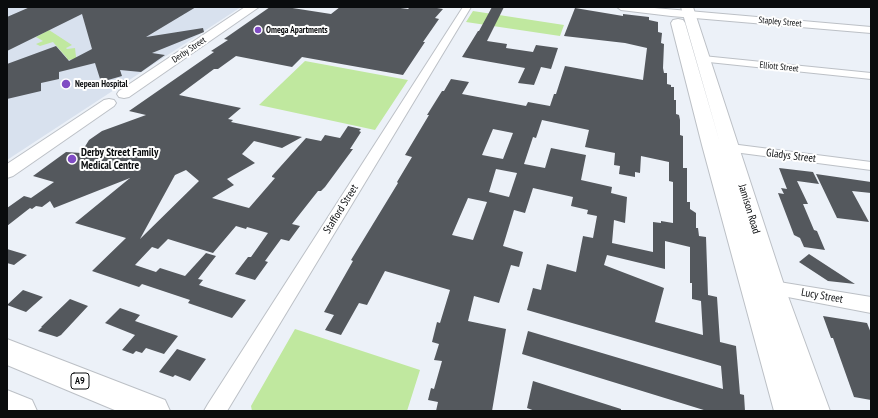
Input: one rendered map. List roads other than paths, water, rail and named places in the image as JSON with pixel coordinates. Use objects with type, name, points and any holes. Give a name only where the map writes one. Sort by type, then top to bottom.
[{"type":"highway","name":"A9","points":[[7,352],[154,411]]},
{"type":"highway","points":[[7,405],[21,411]]},
{"type":"main road","name":"Jamison Road","points":[[682,10],[763,286],[789,411]]},
{"type":"main road","name":"Jamison Road","points":[[763,286],[815,411]]},
{"type":"street","name":"Derby Street","points":[[7,172],[109,103],[105,100],[109,96],[115,93],[124,94],[253,7]]},
{"type":"street","name":"Stafford Street","points":[[215,411],[467,7]]},
{"type":"street","name":"Stapley Street","points":[[621,7],[682,10],[871,30]]},
{"type":"street","name":"Elliott Street","points":[[695,58],[871,76]]},
{"type":"street","name":"Gladys Street","points":[[721,146],[871,166]]},
{"type":"street","name":"Lucy Street","points":[[763,286],[871,305]]},
{"type":"place","name":"Omega Apartments","points":[[258,30]]},
{"type":"place","name":"Nepean Hospital","points":[[66,84]]},
{"type":"place","name":"Derby Street Family Medical Centre","points":[[72,159]]}]
